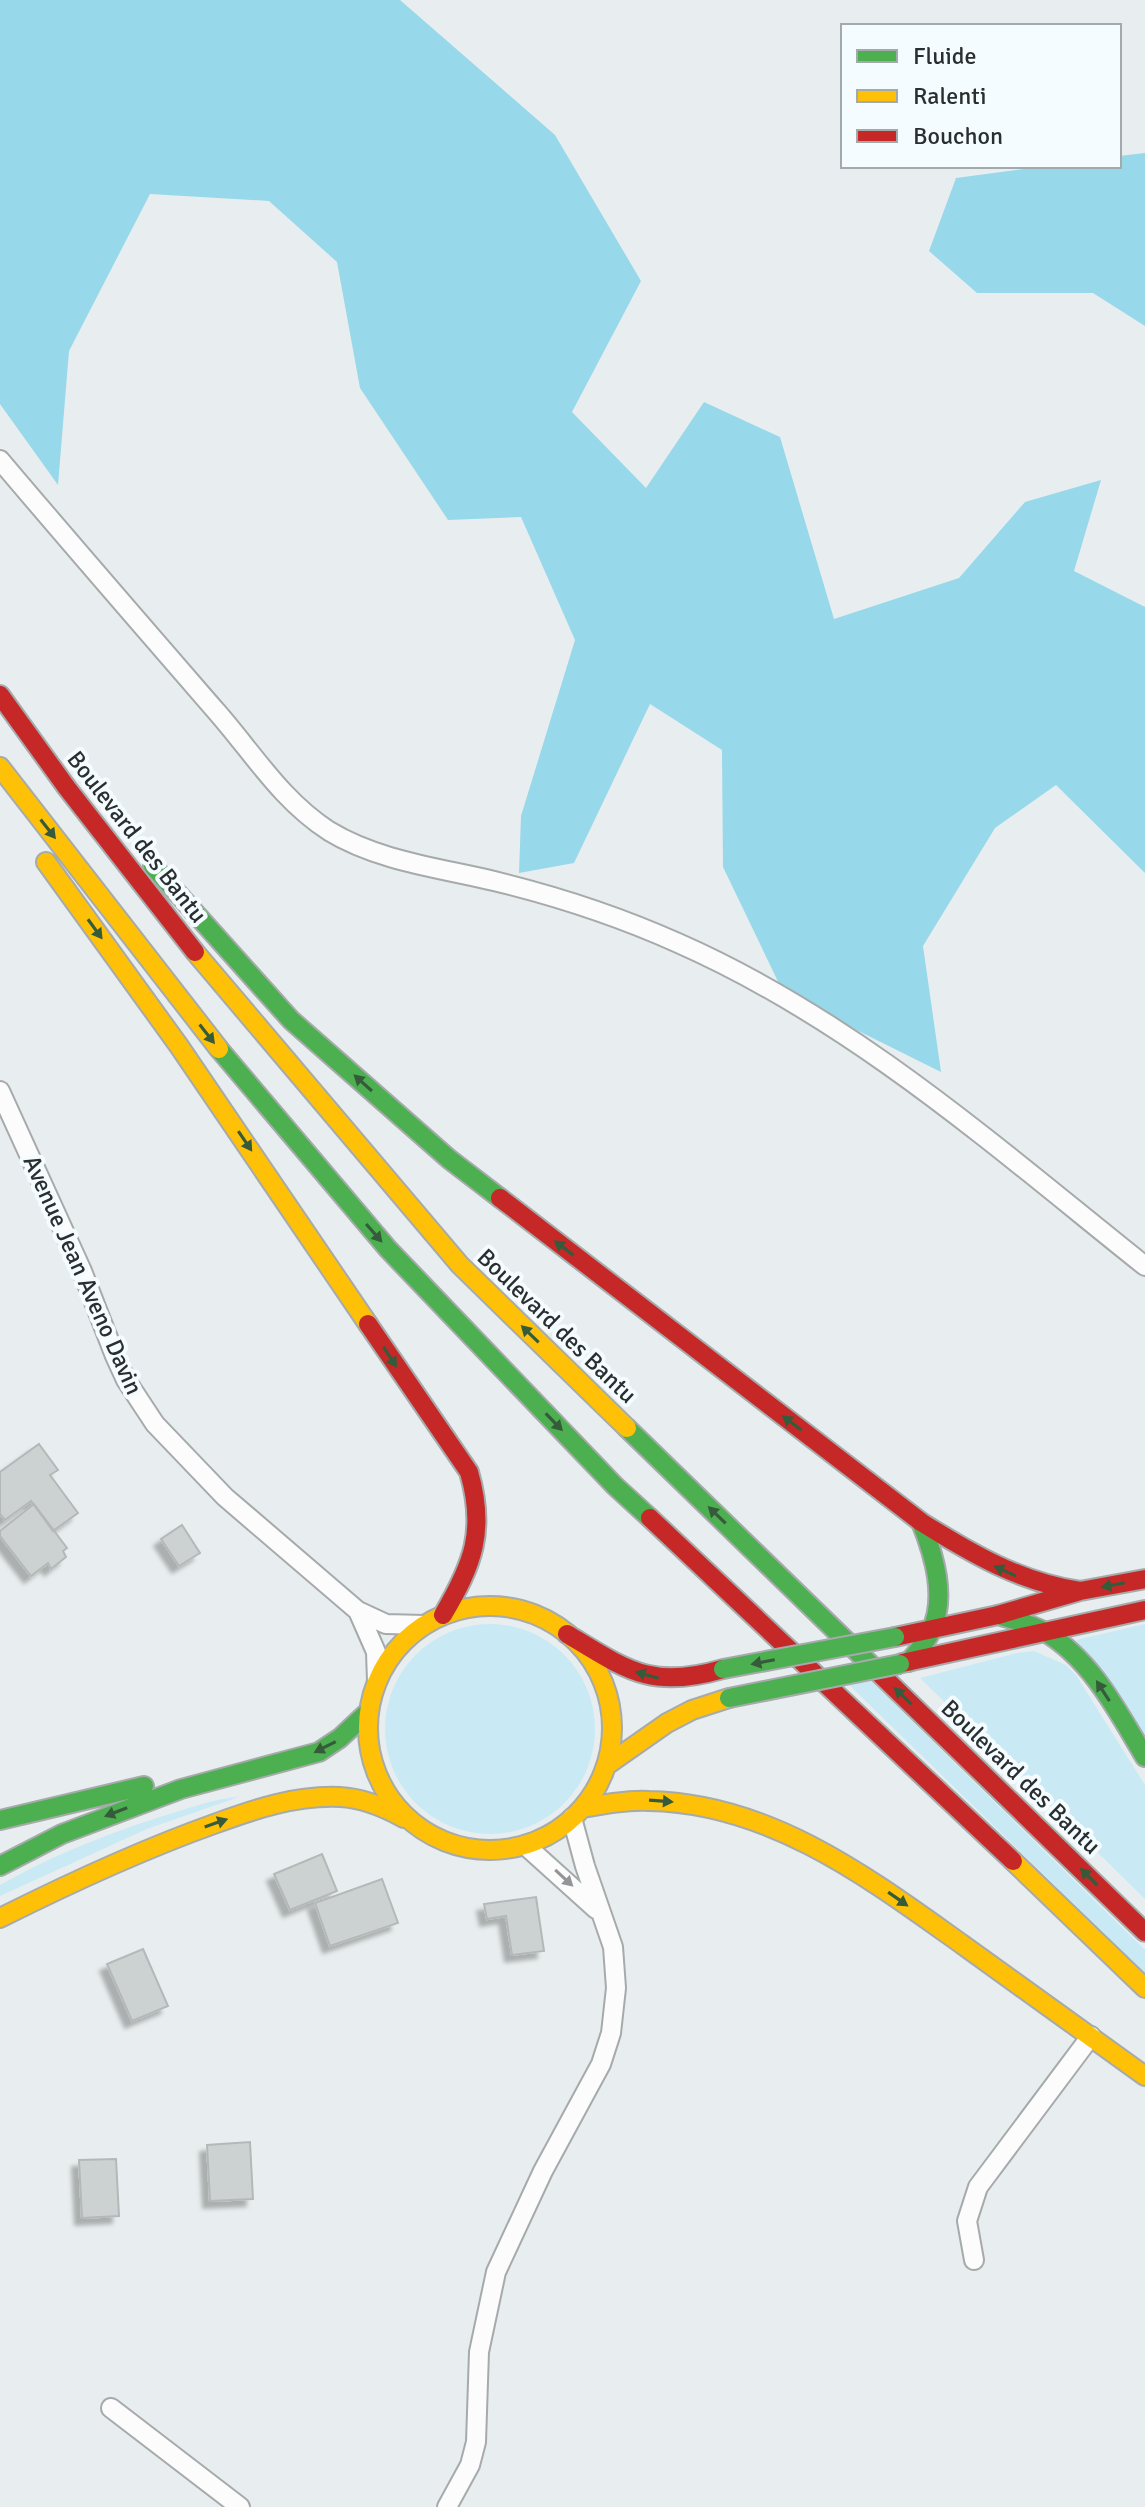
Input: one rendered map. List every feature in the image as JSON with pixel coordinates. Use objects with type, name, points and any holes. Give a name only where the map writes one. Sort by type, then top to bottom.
[{"type":"main road","points":[[1,696],[291,1020],[449,1159],[921,1522],[1006,1573],[1051,1588],[1080,1591]]},
{"type":"main road","name":"Boulevard des Bantu","points":[[1,696],[67,788],[220,983],[460,1265],[1145,1932]]},
{"type":"main road","points":[[0,767],[229,1063],[388,1249],[615,1486],[911,1762],[1145,1988]]},
{"type":"main road","points":[[38,849],[179,1046],[469,1472],[477,1496],[481,1526],[463,1582],[443,1615]]},
{"type":"main road","points":[[904,1663],[933,1629],[938,1600],[931,1548],[921,1522]]},
{"type":"main road","points":[[418,1826],[392,1800],[378,1775],[370,1749],[369,1711],[377,1681],[396,1649],[424,1625],[443,1615],[480,1606],[517,1609],[552,1623],[618,1665],[643,1675],[681,1679],[998,1615],[1080,1591],[1145,1579]]},
{"type":"main road","points":[[607,1765],[667,1723],[692,1710],[729,1698],[1145,1610]]},
{"type":"main road","points":[[998,1615],[1044,1631],[1062,1644],[1093,1676],[1145,1757]]},
{"type":"main road","points":[[0,1918],[143,1850],[257,1808],[290,1800],[341,1797],[365,1801],[395,1813],[446,1841],[478,1849],[525,1845],[555,1832],[578,1813],[607,1765],[612,1742],[612,1718],[607,1694],[591,1661],[567,1634]]},
{"type":"main road","points":[[0,1866],[62,1834],[181,1789],[319,1752],[340,1738],[369,1711]]},
{"type":"main road","points":[[0,1820],[200,1773],[271,1763]]},
{"type":"main road","points":[[578,1813],[633,1800],[669,1802],[724,1813],[802,1842],[882,1887],[1145,2076]]},
{"type":"main road","points":[[0,1905],[97,1859],[143,1850]]},
{"type":"street","points":[[0,460],[227,723],[268,777],[297,807],[331,832],[363,847],[441,871],[495,882],[589,909],[676,942],[745,975],[830,1023],[896,1070],[1145,1266]]},
{"type":"street","name":"Avenue Jean Aveno Davin","points":[[0,1091],[82,1271],[126,1380],[155,1424],[235,1506],[358,1611]]},
{"type":"street","points":[[358,1611],[386,1624],[424,1625]]},
{"type":"street","points":[[358,1611],[376,1652],[377,1681]]},
{"type":"street","points":[[447,2507],[470,2465],[476,2442],[479,2352],[496,2272],[543,2171],[601,2064],[611,2033],[616,1988],[611,1934],[585,1866],[578,1813]]},
{"type":"street","points":[[525,1845],[602,1913]]},
{"type":"street","points":[[974,2260],[967,2221],[978,2187],[1091,2036]]},
{"type":"street","points":[[111,2408],[240,2507]]},
{"type":"shaded area","points":[[0,0],[400,0],[555,135],[641,281],[572,412],[646,488],[704,402],[780,437],[834,619],[959,578],[1025,502],[1101,480],[1074,571],[1145,607],[1145,873],[1056,785],[995,828],[923,946],[941,1072],[784,994],[723,867],[722,750],[650,704],[574,863],[519,873],[521,816],[575,640],[521,517],[448,520],[360,388],[337,262],[269,201],[150,194],[69,351],[58,485],[0,404]]},
{"type":"shaded area","points":[[1145,153],[1145,326],[1093,293],[977,293],[929,251],[956,178],[1032,168],[1121,168],[1121,156]]},
{"type":"shaded area","points":[[490,1624],[530,1632],[564,1655],[587,1689],[595,1729],[587,1769],[564,1803],[530,1826],[490,1834],[450,1826],[416,1803],[393,1769],[385,1729],[393,1689],[416,1655],[450,1632]]},
{"type":"shaded area","points":[[1145,1624],[1145,1739],[1076,1640]]},
{"type":"shaded area","points":[[1034,1651],[1066,1665],[1076,1675],[1145,1785],[1145,1899],[920,1678]]},
{"type":"shaded area","points":[[866,1676],[1145,1950],[1145,1973],[844,1680]]},
{"type":"shaded area","points":[[239,1797],[147,1829],[0,1896],[0,1885],[87,1843],[194,1806]]},
{"type":"building","points":[[39,1444],[58,1470],[50,1475],[78,1513],[53,1531],[31,1501],[5,1520],[0,1514],[0,1472]]},
{"type":"building","points":[[34,1504],[67,1548],[63,1551],[66,1557],[51,1569],[48,1563],[31,1576],[0,1536],[0,1531]]},
{"type":"building","points":[[182,1525],[200,1553],[179,1566],[161,1539]]},
{"type":"building","points":[[322,1854],[337,1891],[290,1910],[274,1874]]},
{"type":"building","points":[[382,1879],[398,1923],[330,1946],[315,1903]]},
{"type":"building","points":[[536,1897],[544,1951],[512,1955],[506,1916],[487,1919],[484,1904]]},
{"type":"building","points":[[143,1949],[168,2006],[132,2021],[107,1964]]},
{"type":"building","points":[[250,2142],[253,2199],[210,2201],[207,2145]]},
{"type":"building","points":[[116,2159],[119,2216],[82,2218],[79,2160]]},
{"type":"traffic: fast","points":[[153,866],[291,1020],[449,1159],[500,1198]]},
{"type":"traffic: fast","points":[[219,1049],[388,1249],[615,1486],[650,1518]]},
{"type":"traffic: fast","points":[[627,1428],[874,1668]]},
{"type":"traffic: fast","points":[[909,1662],[929,1635],[938,1604],[937,1576],[921,1522]]},
{"type":"traffic: fast","points":[[998,1615],[1045,1632],[1077,1657],[1114,1705],[1145,1757]]},
{"type":"traffic: fast","points":[[723,1669],[895,1637]]},
{"type":"traffic: fast","points":[[729,1698],[900,1664]]},
{"type":"traffic: fast","points":[[0,1866],[62,1834],[181,1789],[319,1752],[340,1738],[369,1711]]},
{"type":"traffic: fast","points":[[0,1820],[144,1786]]},
{"type":"traffic: slow","points":[[0,767],[219,1049]]},
{"type":"traffic: slow","points":[[46,862],[179,1046],[368,1324]]},
{"type":"traffic: slow","points":[[195,952],[460,1265],[627,1428]]},
{"type":"traffic: slow","points":[[490,1606],[537,1615],[576,1642],[603,1681],[612,1728],[603,1775],[576,1814],[537,1841],[490,1850],[443,1841],[404,1814],[377,1775],[368,1728],[377,1681],[404,1642],[443,1615],[490,1606]]},
{"type":"traffic: slow","points":[[607,1765],[667,1723],[692,1710],[729,1698]]},
{"type":"traffic: slow","points":[[0,1918],[160,1845],[229,1818],[276,1804],[308,1798],[349,1798],[373,1804],[404,1818]]},
{"type":"traffic: slow","points":[[583,1808],[641,1801],[693,1805],[736,1815],[777,1830],[816,1849],[891,1895],[1145,2076]]},
{"type":"traffic: slow","points":[[1013,1861],[1145,1988]]},
{"type":"traffic: jam","points":[[0,695],[67,788],[195,952]]},
{"type":"traffic: jam","points":[[500,1198],[921,1522],[1017,1574],[1080,1591]]},
{"type":"traffic: jam","points":[[368,1324],[469,1472],[476,1512],[474,1546],[462,1579],[443,1615]]},
{"type":"traffic: jam","points":[[650,1518],[1013,1861]]},
{"type":"traffic: jam","points":[[895,1637],[998,1615],[1080,1591],[1145,1579]]},
{"type":"traffic: jam","points":[[902,1663],[1145,1610]]},
{"type":"traffic: jam","points":[[567,1634],[640,1673],[677,1677],[723,1669]]},
{"type":"traffic: jam","points":[[874,1668],[1145,1932]]}]
